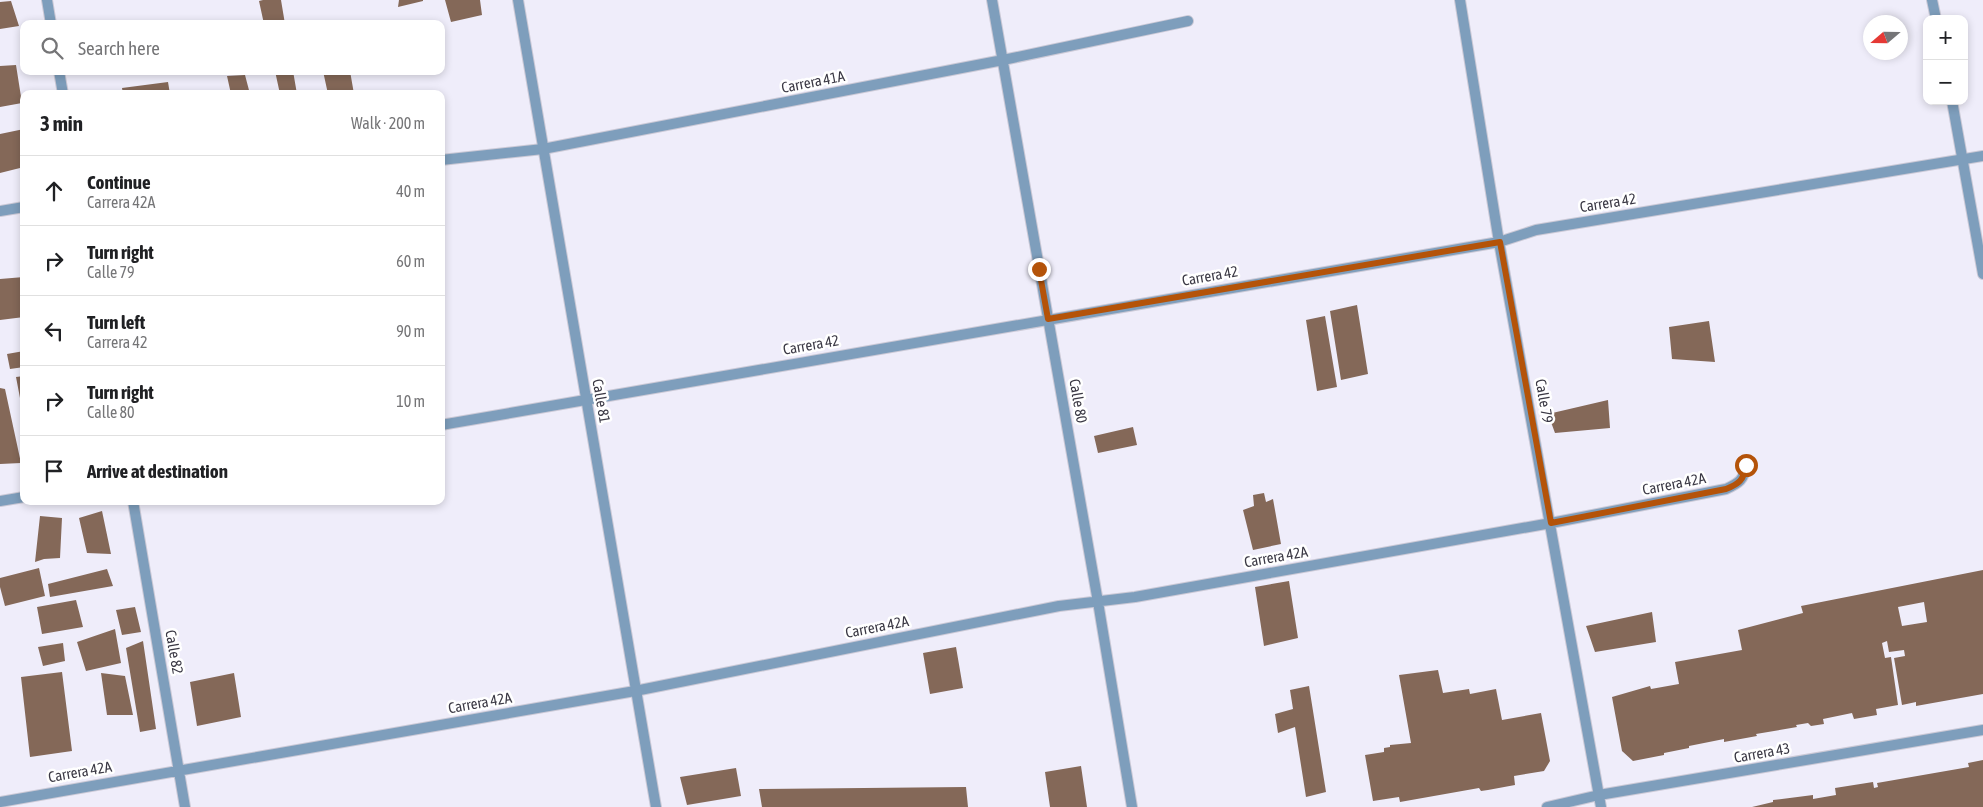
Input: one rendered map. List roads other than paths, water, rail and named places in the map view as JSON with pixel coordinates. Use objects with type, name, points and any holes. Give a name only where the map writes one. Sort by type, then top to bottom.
[{"type":"street","points":[[47,0],[50,20]]},
{"type":"street","name":"Calle 81","points":[[518,0],[656,807]]},
{"type":"street","name":"Calle 80","points":[[992,0],[1098,602],[1132,807]]},
{"type":"street","name":"Calle 79","points":[[1460,0],[1500,242],[1601,807]]},
{"type":"street","points":[[1932,0],[1935,15]]},
{"type":"street","name":"Carrera 41A","points":[[445,160],[543,149],[1002,60],[1188,21]]},
{"type":"street","points":[[61,75],[62,90]]},
{"type":"street","points":[[1953,105],[1983,274]]},
{"type":"street","name":"Carrera 42","points":[[445,424],[1500,242],[1536,230],[1983,156]]},
{"type":"street","points":[[0,211],[20,208]]},
{"type":"street","name":"Carrera 42A","points":[[0,802],[636,691],[1059,606],[1098,602],[1551,523],[1726,489],[1739,484],[1745,476],[1746,465]]},
{"type":"street","points":[[0,501],[20,498]]},
{"type":"street","name":"Calle 82","points":[[134,505],[185,807]]},
{"type":"street","name":"Carrera 43","points":[[1547,807],[1599,795],[1983,730]]}]
